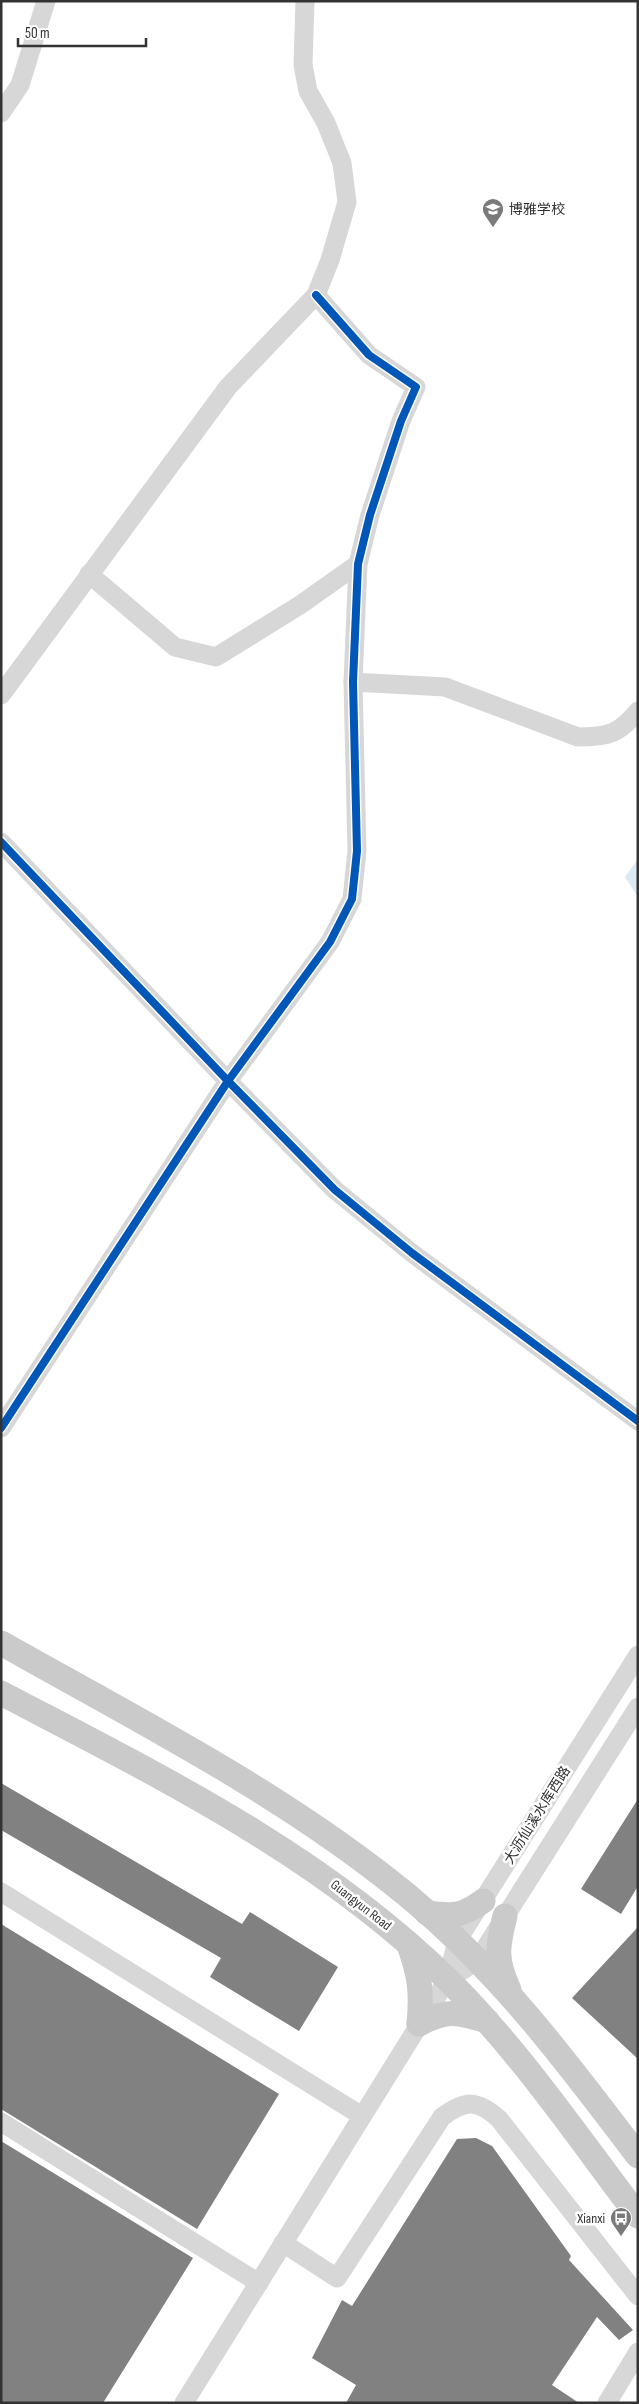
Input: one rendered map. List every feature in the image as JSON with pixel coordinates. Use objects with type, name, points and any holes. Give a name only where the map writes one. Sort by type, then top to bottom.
[{"type":"main road","points":[[1,1643],[198,1754],[299,1816],[356,1856],[427,1913],[512,1996],[545,2034],[638,2156]]},
{"type":"main road","name":"Guangyun Road","points":[[1,1693],[177,1785],[278,1845],[334,1883],[409,1945],[488,2022],[518,2057],[638,2216]]},
{"type":"main road","points":[[427,1913],[449,1915],[467,1913],[483,1901]]},
{"type":"main road","points":[[505,1916],[497,1947],[501,1972],[512,1996]]},
{"type":"main road","points":[[409,1945],[418,1971],[422,1994],[419,2024]]},
{"type":"main road","points":[[419,2024],[437,2014],[459,2012],[488,2022]]},
{"type":"street","points":[[1,113],[20,85],[46,1]]},
{"type":"street","points":[[1,695],[228,387],[316,296],[330,260],[346,202],[342,163],[326,123],[308,91],[303,65],[305,1]]},
{"type":"street","points":[[1,1428],[228,1081],[330,942],[352,899],[358,851],[353,682],[358,564],[370,515],[402,421],[416,387],[369,354],[316,296]]},
{"type":"street","points":[[89,574],[175,647],[216,657],[300,605],[358,564]]},
{"type":"street","points":[[353,682],[445,687],[578,737],[598,737],[624,728],[638,711]]},
{"type":"street","points":[[1,842],[228,1081],[343,1196],[412,1253],[638,1421]]},
{"type":"street","name":"大沥仙溪水库西路","points":[[447,1980],[457,1941],[638,1655]]},
{"type":"street","points":[[184,2403],[447,1980],[476,1960],[638,1707]]},
{"type":"street","points":[[1,1892],[362,2116]]},
{"type":"street","points":[[283,2243],[337,2278],[442,2117],[458,2105],[472,2103],[487,2107],[499,2119],[638,2296]]},
{"type":"street","points":[[1,2122],[259,2282]]},
{"type":"street","points":[[607,2403],[638,2352]]},
{"type":"shaded area","points":[[638,859],[638,897],[625,877]]},
{"type":"building","points":[[1,1783],[242,1924],[250,1912],[338,1967],[299,2031],[210,1977],[221,1958],[1,1830]]},
{"type":"building","points":[[638,1799],[638,1886],[621,1914],[581,1889]]},
{"type":"building","points":[[1,1924],[279,2094],[197,2229],[1,2109]]},
{"type":"building","points":[[638,1927],[638,2059],[572,1998]]},
{"type":"building","points":[[476,2138],[492,2146],[571,2256],[569,2260],[633,2330],[619,2340],[597,2317],[552,2385],[579,2403],[346,2403],[356,2385],[312,2358],[342,2300],[352,2306],[457,2139]]},
{"type":"building","points":[[1,2141],[193,2258],[103,2403],[1,2403]]},
{"type":"cycle path","points":[[1,1428],[228,1081],[330,942],[352,899],[357,851],[353,682],[358,564],[370,515],[401,421],[416,387],[369,355],[316,295]]},
{"type":"cycle path","points":[[1,842],[228,1081],[335,1190],[412,1253],[638,1421]]},
{"type":"place","name":"博雅学校","points":[[493,228]]},
{"type":"place","name":"Xianxi","points":[[621,2237]]}]
